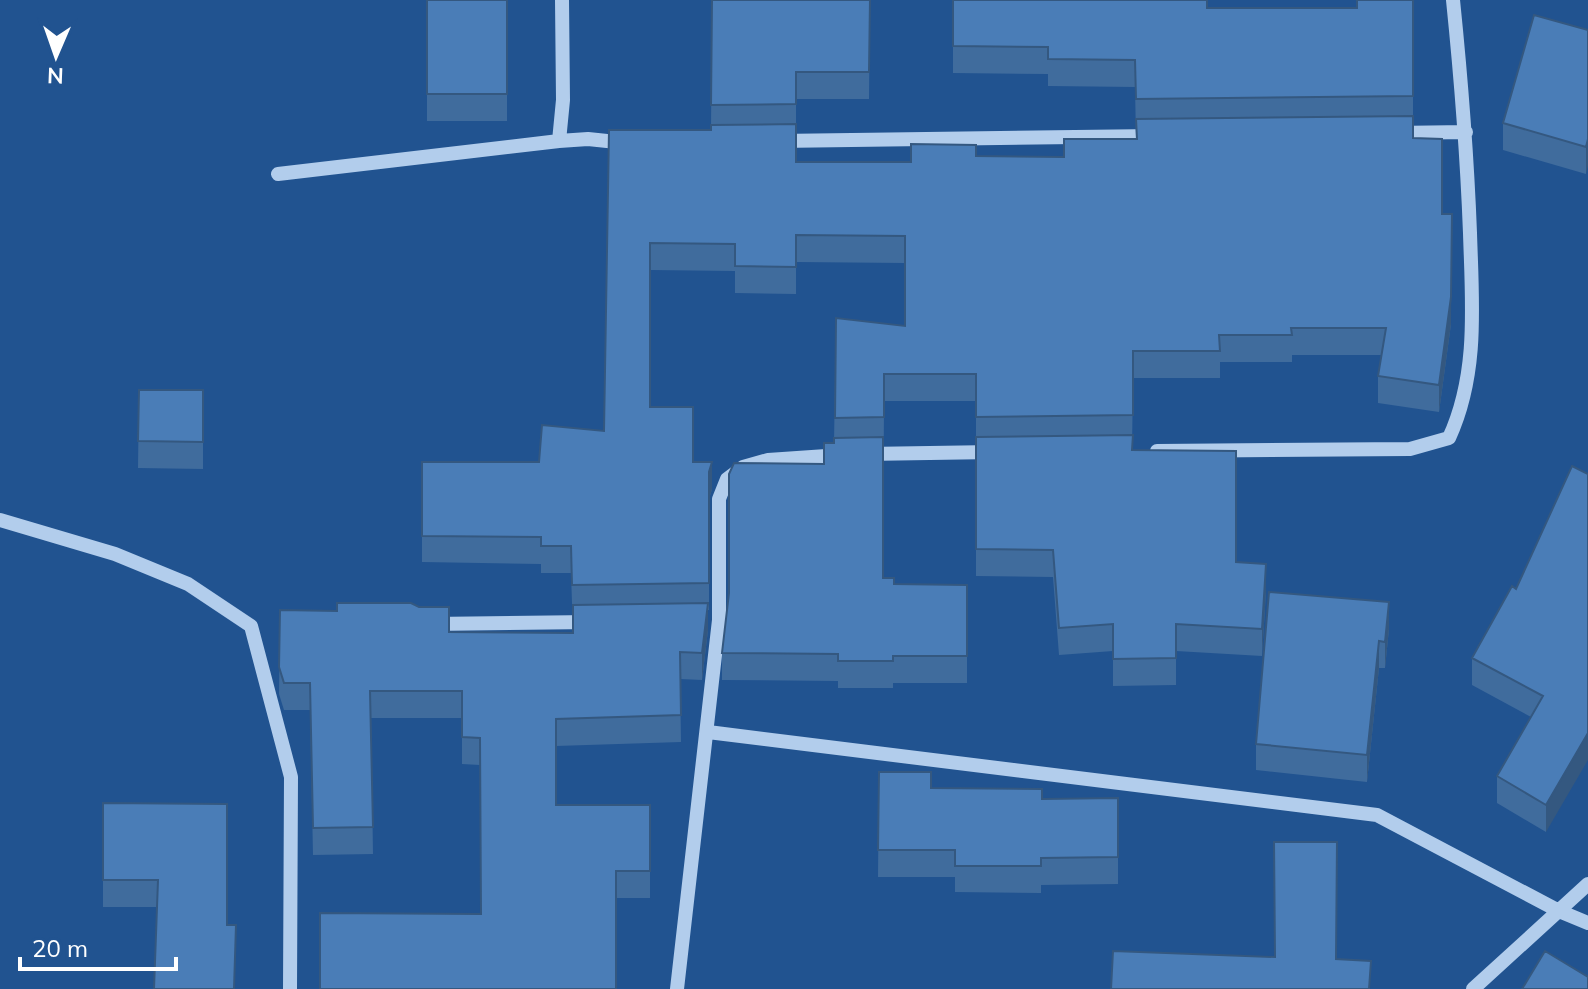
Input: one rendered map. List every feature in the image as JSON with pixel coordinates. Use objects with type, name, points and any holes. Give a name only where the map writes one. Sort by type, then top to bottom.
[{"type":"street","points":[[559,141],[563,100],[562,0]]},
{"type":"street","points":[[1142,451],[1410,449],[1449,438],[1460,416],[1471,369],[1472,292],[1466,132],[1453,0]]},
{"type":"street","points":[[1386,133],[1466,132]]},
{"type":"street","points":[[766,141],[1164,136]]},
{"type":"street","points":[[278,174],[559,141],[588,139],[639,143]]},
{"type":"street","points":[[677,989],[719,620],[719,499],[727,479],[743,467],[768,460],[825,455],[1016,452]]},
{"type":"street","points":[[0,520],[115,554],[188,584],[251,626],[291,777],[290,989]]},
{"type":"street","points":[[703,620],[719,620]]},
{"type":"street","points":[[419,624],[608,622]]},
{"type":"street","points":[[708,732],[1377,815],[1559,911],[1588,923]]},
{"type":"street","points":[[1473,989],[1588,884]]},
{"type":"building","points":[[427,0],[507,0],[507,94],[427,94]]},
{"type":"building","points":[[712,0],[870,0],[869,72],[796,72],[796,104],[711,105]]},
{"type":"building","points":[[953,0],[1207,0],[1207,8],[1357,8],[1357,0],[1413,0],[1413,96],[1136,99],[1135,60],[1048,59],[1048,47],[953,46]]},
{"type":"building","points":[[1534,15],[1588,30],[1586,147],[1503,123]]},
{"type":"building","points":[[1413,116],[1413,138],[1442,139],[1442,214],[1452,214],[1451,297],[1439,385],[1378,376],[1386,328],[1291,328],[1292,335],[1219,335],[1220,351],[1133,351],[1133,415],[976,417],[976,374],[884,374],[884,417],[835,418],[836,318],[905,326],[905,236],[796,235],[796,267],[735,266],[735,244],[650,243],[650,407],[693,407],[693,462],[712,462],[709,472],[709,583],[572,585],[571,546],[541,546],[541,537],[422,536],[422,462],[539,462],[542,425],[604,431],[609,130],[711,130],[711,125],[796,124],[796,162],[911,162],[911,144],[976,145],[976,156],[1064,157],[1064,139],[1137,139],[1136,119]]},
{"type":"building","points":[[139,390],[203,390],[203,442],[138,441]]},
{"type":"building","points":[[1133,435],[1132,450],[1236,451],[1236,562],[1266,564],[1262,629],[1176,624],[1176,658],[1113,659],[1113,624],[1059,628],[1053,550],[976,549],[976,437]]},
{"type":"building","points":[[883,437],[883,578],[894,578],[894,584],[967,585],[967,656],[893,656],[893,661],[838,661],[838,654],[722,653],[729,593],[729,474],[734,463],[824,464],[824,443],[834,443],[834,438]]},
{"type":"building","points":[[1572,466],[1588,474],[1588,733],[1546,805],[1497,776],[1543,696],[1472,658],[1512,586],[1516,589]]},
{"type":"building","points":[[1269,592],[1389,602],[1385,642],[1379,641],[1367,755],[1256,744]]},
{"type":"building","points":[[337,603],[411,603],[419,607],[449,607],[449,632],[573,633],[573,605],[708,603],[702,653],[680,652],[681,715],[556,719],[556,805],[650,805],[650,871],[616,871],[616,989],[320,989],[320,913],[481,914],[480,738],[462,737],[462,691],[370,691],[373,827],[313,828],[310,683],[284,683],[279,667],[280,610],[337,611]]},
{"type":"building","points":[[879,772],[931,772],[931,788],[1042,789],[1042,799],[1118,798],[1118,857],[1041,858],[1041,866],[955,866],[955,850],[878,850]]},
{"type":"building","points":[[103,803],[227,804],[227,925],[236,925],[234,989],[154,989],[158,880],[103,880]]},
{"type":"building","points":[[1274,842],[1337,842],[1336,959],[1371,961],[1369,989],[1111,989],[1113,951],[1275,957]]},
{"type":"building","points":[[1545,951],[1588,977],[1588,989],[1522,989]]}]
